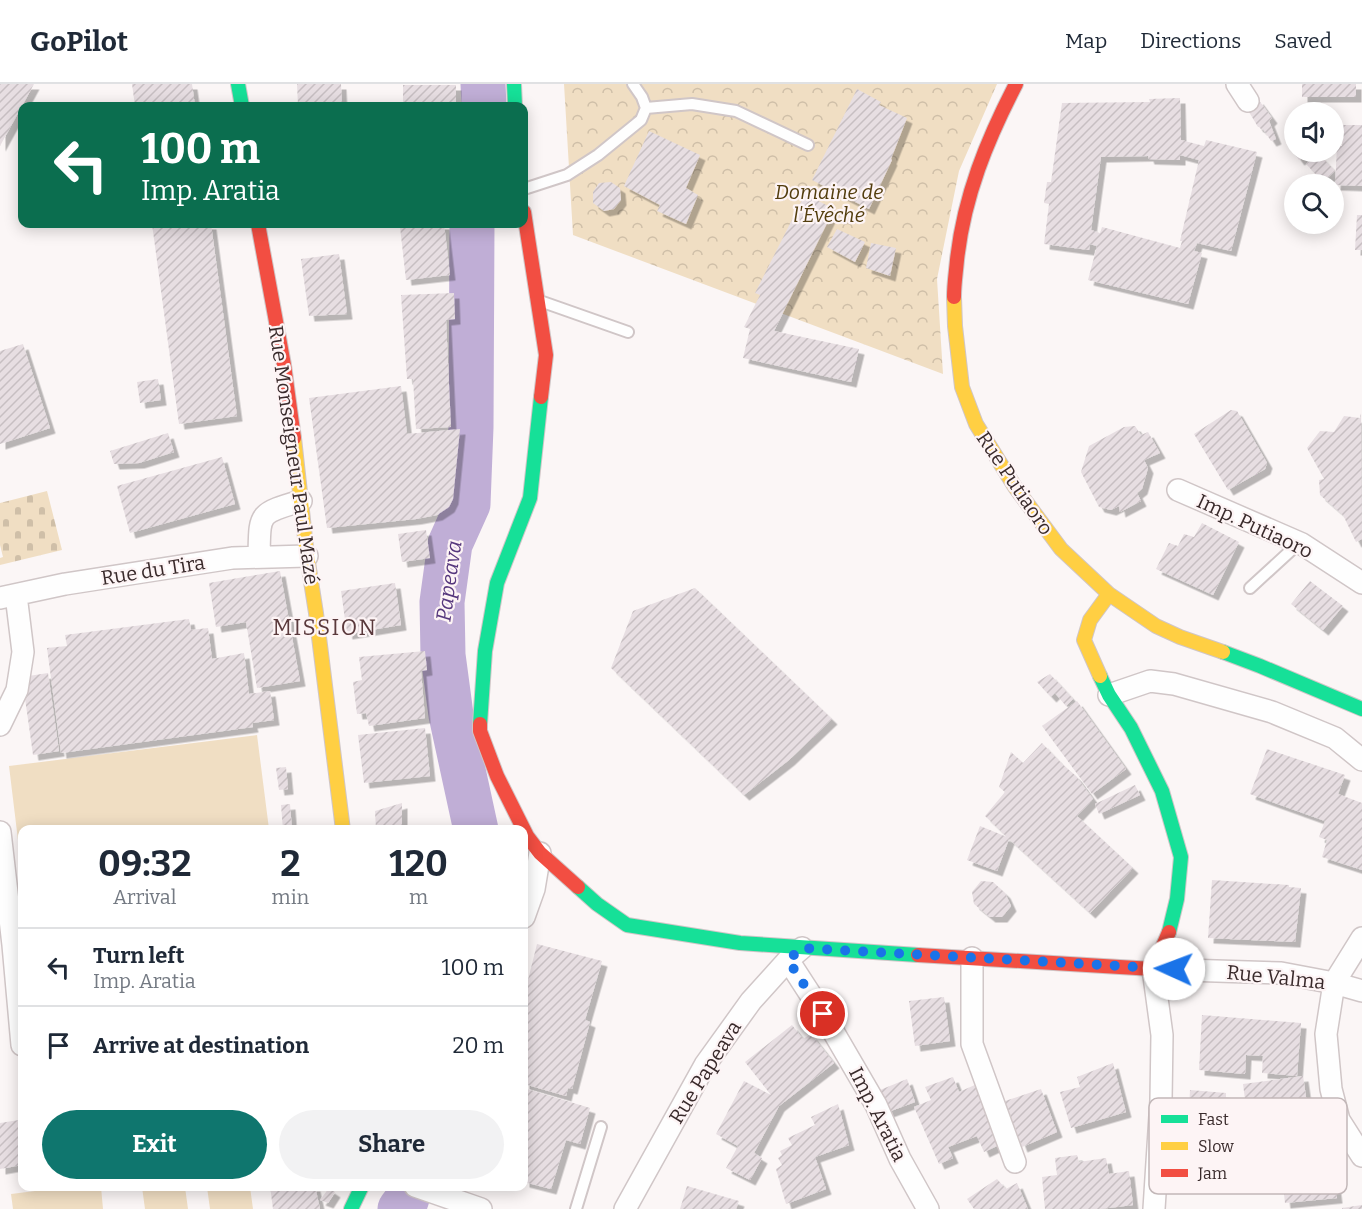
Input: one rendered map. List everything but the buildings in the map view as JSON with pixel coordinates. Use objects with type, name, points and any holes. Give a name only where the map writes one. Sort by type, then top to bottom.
[{"type":"street","points":[[238,84],[241,102]]},
{"type":"street","points":[[514,84],[515,102]]},
{"type":"street","name":"Rue Putiaoro","points":[[1016,84],[980,161],[958,242],[954,288],[955,326],[962,387],[976,424],[1015,487],[1061,549],[1109,594],[1156,626],[1180,637],[1260,666],[1362,709]]},
{"type":"street","name":"Rue Monseigneur Paul Mazé","points":[[259,228],[284,365],[342,825]]},
{"type":"street","points":[[522,825],[497,776],[480,731],[485,651],[497,583],[530,498],[546,355],[526,228]]},
{"type":"street","name":"Imp. Putiaoro","points":[[1178,490],[1299,543],[1362,583]]},
{"type":"street","points":[[259,557],[260,524],[266,513],[301,501]]},
{"type":"street","name":"Rue du Tira","points":[[8,596],[65,584],[232,558],[307,556]]},
{"type":"street","points":[[1109,594],[1089,620],[1084,640],[1109,695],[1131,728],[1162,791],[1181,856],[1177,899],[1169,931],[1153,969],[1162,1035],[1161,1098]]},
{"type":"street","points":[[0,724],[17,690],[23,652],[8,596]]},
{"type":"street","points":[[1109,695],[1150,681],[1174,684],[1272,712],[1335,738],[1362,760]]},
{"type":"street","points":[[0,832],[18,995]]},
{"type":"street","points":[[528,837],[540,853],[597,904],[627,925],[795,954],[972,958],[1153,969]]},
{"type":"street","points":[[528,906],[534,889],[540,853]]},
{"type":"street","points":[[1333,1098],[1326,1034],[1334,983],[1362,938]]},
{"type":"street","name":"Rue Papeava","points":[[626,1209],[705,1065],[751,1001],[795,954]]},
{"type":"street","name":"Imp. Aratia","points":[[795,954],[823,1014],[876,1105],[900,1159],[928,1209]]},
{"type":"street","points":[[972,958],[972,1044],[1015,1162]]},
{"type":"street","name":"Rue Valma","points":[[1153,969],[1281,973],[1362,991]]},
{"type":"street","points":[[1347,1133],[1362,1156]]},
{"type":"street","points":[[351,1209],[360,1191]]},
{"type":"street","points":[[428,1191],[481,1209]]},
{"type":"street","points":[[1154,1209],[1155,1194]]},
{"type":"lane","points":[[528,188],[567,175],[641,120],[646,108],[633,84]]},
{"type":"lane","points":[[646,108],[692,104],[736,111],[808,145]]},
{"type":"lane","points":[[537,300],[628,332]]},
{"type":"lane","points":[[1250,588],[1299,543]]},
{"type":"lane","points":[[576,1209],[601,1127]]},
{"type":"green space","name":"Domaine de l'Évêché","points":[[564,84],[997,84],[959,171],[937,279],[943,374],[573,235]]},
{"type":"green space","points":[[47,491],[62,550],[0,565],[0,558],[3,557],[0,545],[0,503]]},
{"type":"green space","points":[[257,735],[268,825],[18,825],[18,840],[9,766]]},
{"type":"green space","points":[[35,1191],[101,1191],[103,1209],[13,1209],[11,1194]]},
{"type":"green space","points":[[143,1191],[186,1191],[188,1209],[145,1209]]},
{"type":"green space","points":[[208,1191],[251,1191],[253,1209],[210,1209]]},
{"type":"waterway","name":"Papeava","points":[[483,84],[484,102]]},
{"type":"waterway","name":"Papeava","points":[[472,228],[471,427],[468,504],[450,544],[442,602],[443,655],[451,715],[475,825]]},
{"type":"waterway","name":"Papeava","points":[[400,1209],[409,1191]]},
{"type":"traffic: fast","points":[[238,84],[241,102]]},
{"type":"traffic: fast","points":[[514,84],[515,102]]},
{"type":"traffic: fast","points":[[480,724],[485,651],[497,583],[530,498],[541,397]]},
{"type":"traffic: fast","points":[[1223,652],[1362,709]]},
{"type":"traffic: fast","points":[[1100,676],[1109,695],[1131,728],[1162,791],[1181,857],[1177,899],[1169,932]]},
{"type":"traffic: fast","points":[[578,887],[627,925],[740,943],[918,955]]},
{"type":"traffic: fast","points":[[351,1209],[360,1191]]},
{"type":"traffic: slow","points":[[954,297],[962,387],[976,424],[1015,487],[1061,549],[1109,594],[1156,626],[1223,652]]},
{"type":"traffic: slow","points":[[294,438],[342,825]]},
{"type":"traffic: slow","points":[[1100,676],[1084,640],[1090,620],[1109,594]]},
{"type":"traffic: jam","points":[[954,297],[960,236],[971,191],[986,147],[1016,84]]},
{"type":"traffic: jam","points":[[259,228],[284,365],[294,438]]},
{"type":"traffic: jam","points":[[526,228],[546,355],[541,397]]},
{"type":"traffic: jam","points":[[480,724],[480,731],[497,776],[522,825]]},
{"type":"traffic: jam","points":[[528,837],[540,853],[578,887]]},
{"type":"traffic: jam","points":[[918,955],[1153,969],[1169,932]]},
{"type":"district","name":"MISSION","points":[[325,627]]},
{"type":"route","points":[[823,1014],[788,960],[802,948],[1174,969]]}]
